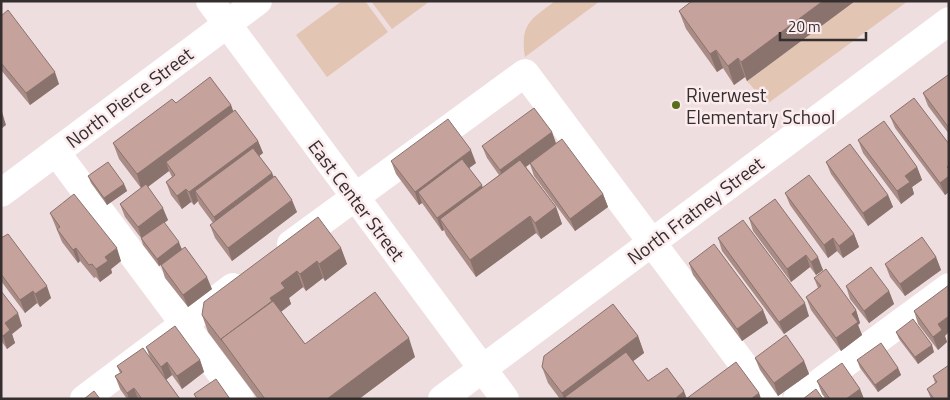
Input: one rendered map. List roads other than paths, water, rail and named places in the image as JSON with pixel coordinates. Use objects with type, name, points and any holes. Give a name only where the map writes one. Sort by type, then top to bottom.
[{"type":"street","name":"East Center Street","points":[[210,1],[505,399]]},
{"type":"street","name":"North Pierce Street","points":[[1,193],[258,1]]},
{"type":"street","name":"North Fratney Street","points":[[442,399],[949,21]]},
{"type":"street","points":[[84,399],[525,73],[769,399]]},
{"type":"street","points":[[56,152],[240,399]]},
{"type":"street","points":[[797,399],[949,287]]},
{"type":"place","name":"Riverwest Elementary School","points":[[676,105]]}]
